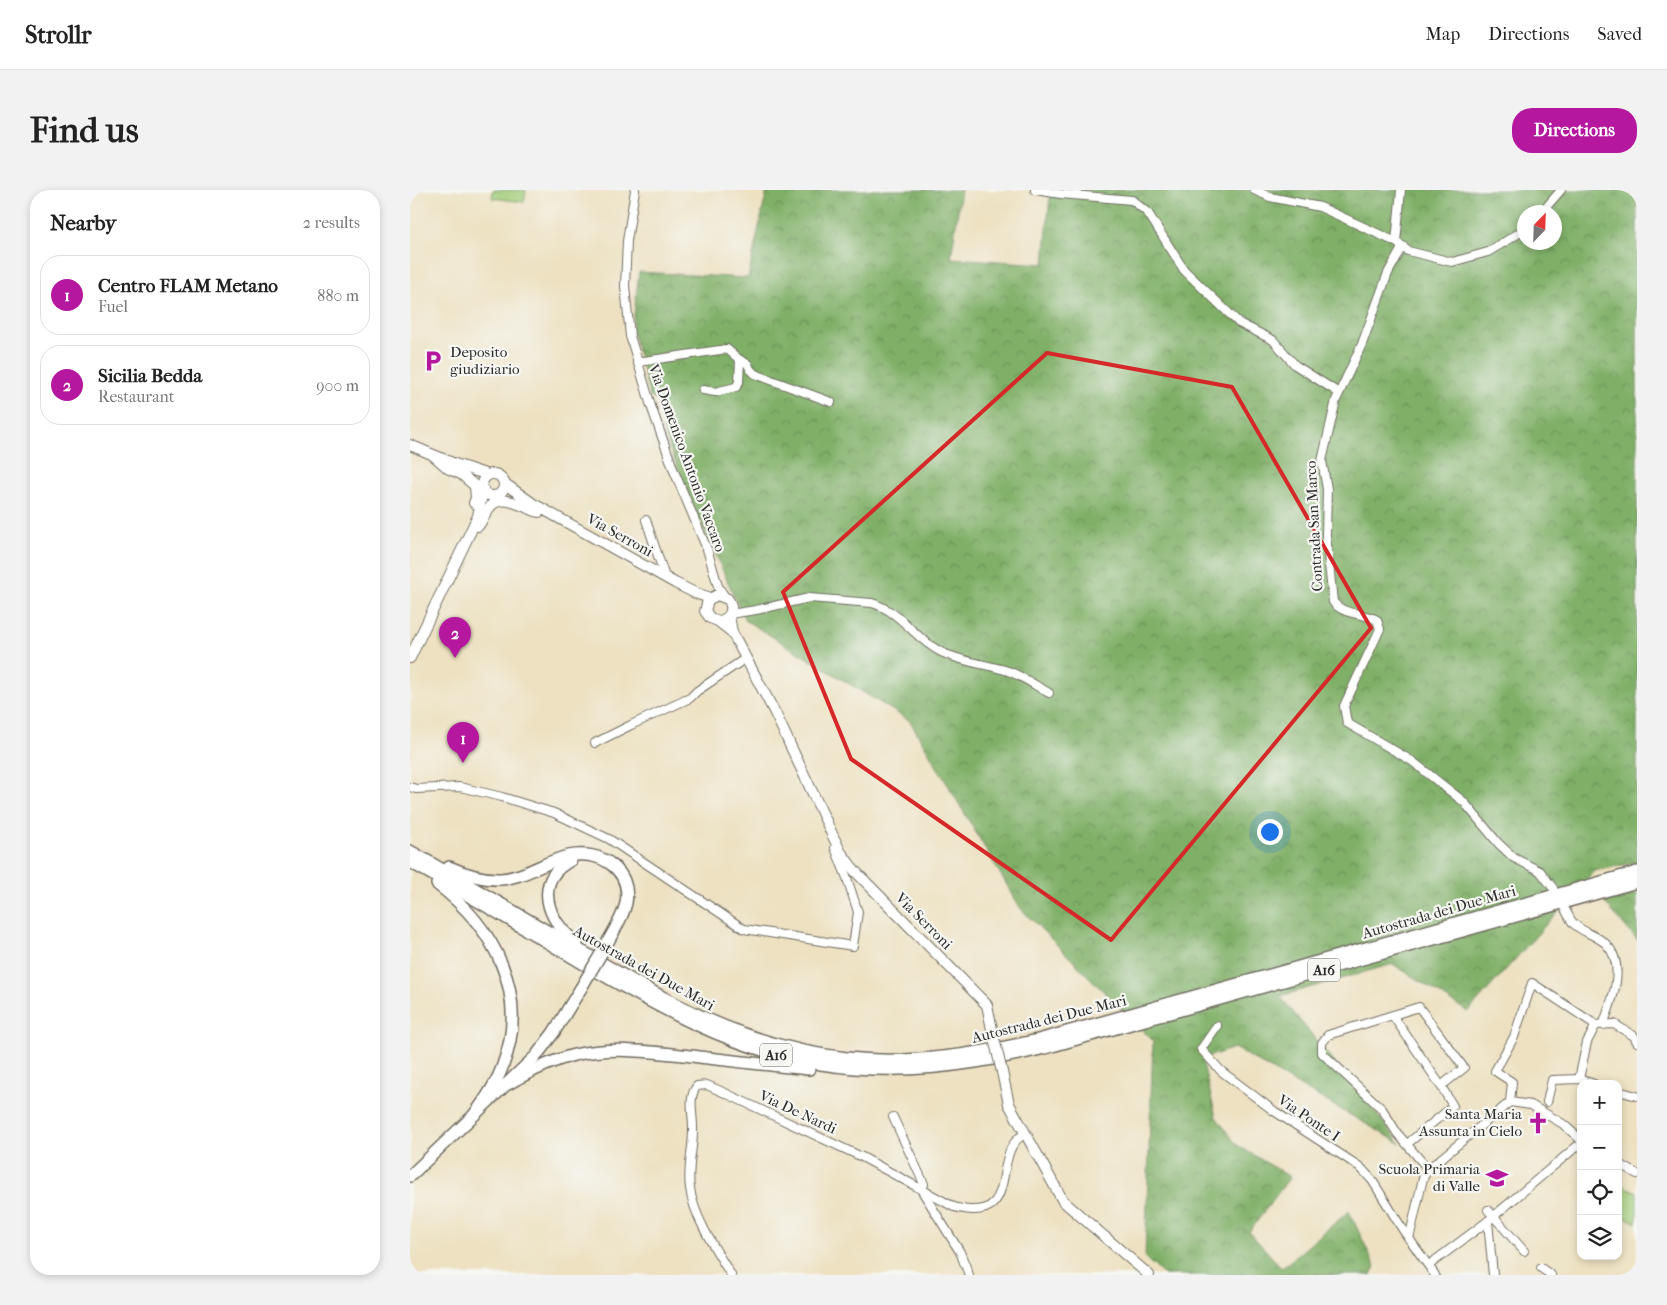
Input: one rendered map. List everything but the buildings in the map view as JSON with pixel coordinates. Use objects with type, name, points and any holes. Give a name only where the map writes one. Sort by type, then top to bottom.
[{"type":"highway","points":[[410,845],[459,871],[477,877],[493,879],[520,875],[568,856],[585,855],[599,857],[620,872],[626,885],[627,898],[625,908],[606,945],[544,1045],[508,1084],[410,1176]]},
{"type":"highway","name":"Autostrada dei Due Mari","points":[[410,851],[688,1012],[769,1043],[823,1055],[875,1060],[959,1056],[1009,1047],[1182,1005]]},
{"type":"highway","points":[[585,855],[570,860],[559,867],[549,884],[547,891],[548,903],[553,917],[562,928],[574,940],[605,960],[731,1030]]},
{"type":"highway","name":"Autostrada dei Due Mari","points":[[410,862],[684,1020],[747,1046],[794,1059],[822,1064],[902,1070],[952,1066],[1010,1056],[1464,925],[1637,872]]},
{"type":"highway","points":[[410,867],[451,896],[478,923],[497,953],[508,984],[512,1015],[511,1034],[506,1056],[495,1083],[474,1114]]},
{"type":"highway","name":"Autostrada dei Due Mari","points":[[1464,925],[1637,882]]},
{"type":"highway","points":[[508,1084],[545,1065],[564,1058],[584,1053],[608,1051],[648,1052],[893,1075],[952,1071],[980,1066],[1010,1056]]},
{"type":"main road","points":[[410,445],[455,464],[488,475],[498,475],[504,483],[532,503]]},
{"type":"main road","points":[[433,456],[449,469],[461,474],[475,486],[476,498],[468,524],[469,536]]},
{"type":"main road","points":[[455,464],[472,475],[487,494],[508,495],[532,503]]},
{"type":"main road","points":[[478,516],[484,478],[488,475]]},
{"type":"main road","points":[[410,658],[478,516],[502,490],[504,483]]},
{"type":"main road","points":[[469,536],[482,522],[492,506],[506,500],[537,512],[553,514]]},
{"type":"main road","name":"Via Serroni","points":[[532,503],[664,577],[695,593],[712,597],[707,615],[732,632],[775,713],[839,854],[987,1005],[1009,1104],[1062,1201],[1149,1275]]},
{"type":"main road","points":[[712,597],[717,595],[731,609],[722,621],[718,621]]},
{"type":"main road","name":"Via Serroni","points":[[731,609],[732,632]]},
{"type":"street","name":"Via Domenico Antonio Vaccaro","points":[[635,190],[627,241],[625,286],[630,336],[661,434],[707,549],[712,597]]},
{"type":"street","points":[[1035,190],[1132,200],[1148,213],[1184,270],[1239,323],[1272,340],[1295,365],[1339,393]]},
{"type":"street","points":[[1254,190],[1270,197],[1320,207],[1399,244],[1408,251],[1452,262],[1488,252],[1517,234]]},
{"type":"street","points":[[1399,244],[1401,190]]},
{"type":"street","points":[[1548,205],[1561,190]]},
{"type":"street","name":"Contrada San Marco","points":[[1399,244],[1362,344],[1336,400],[1322,461],[1327,489],[1326,535],[1333,602],[1338,609],[1377,620],[1380,629],[1344,706],[1347,723],[1412,761],[1464,802],[1498,843],[1514,858],[1540,871],[1553,888]]},
{"type":"street","points":[[637,362],[724,349],[748,364],[755,374],[832,402]]},
{"type":"street","points":[[703,390],[715,392],[736,387],[740,382],[740,360]]},
{"type":"street","points":[[646,520],[664,577]]},
{"type":"street","points":[[731,609],[756,610],[809,598],[872,603],[895,613],[914,633],[941,652],[963,660],[1010,672],[1049,693]]},
{"type":"street","points":[[595,743],[690,698],[697,691],[746,658]]},
{"type":"street","points":[[410,787],[416,789],[460,788],[502,797],[554,813],[609,839],[744,929],[853,946],[858,912],[839,854]]},
{"type":"street","points":[[1565,909],[1574,923],[1606,943],[1616,958],[1616,975],[1611,1004],[1600,1025],[1587,1042],[1579,1079]]},
{"type":"street","points":[[1513,1102],[1512,1082],[1495,1071],[1514,1037],[1532,984],[1600,1025],[1614,1024],[1634,1036],[1637,1042]]},
{"type":"street","points":[[1428,1169],[1397,1133],[1382,1109],[1322,1053],[1322,1043],[1328,1035],[1419,1007],[1464,1068],[1441,1086]]},
{"type":"street","points":[[1393,1016],[1453,1106],[1407,1144]]},
{"type":"street","name":"Via Ponte I","points":[[1217,1026],[1201,1049],[1221,1070],[1274,1111],[1360,1167],[1372,1180],[1409,1239],[1435,1275]]},
{"type":"street","points":[[1548,1102],[1552,1080],[1582,1080]]},
{"type":"street","name":"Via De Nardi","points":[[731,1275],[705,1231],[690,1190],[689,1173],[694,1130],[692,1095],[697,1086],[707,1085],[862,1157],[922,1191],[954,1207],[968,1211],[981,1211],[988,1208],[997,1197],[1004,1179],[1014,1140],[1025,1134]]},
{"type":"street","points":[[1622,1092],[1637,1096]]},
{"type":"street","points":[[1409,1239],[1423,1178],[1428,1169],[1513,1102],[1531,1105],[1563,1124],[1577,1136]]},
{"type":"street","points":[[893,1117],[924,1184],[922,1191],[960,1252],[969,1275]]},
{"type":"street","points":[[1429,1265],[1577,1147]]},
{"type":"street","points":[[1622,1165],[1637,1174]]},
{"type":"street","points":[[1490,1215],[1524,1251]]},
{"type":"street","points":[[1490,1215],[1493,1275]]},
{"type":"street","points":[[1541,1268],[1551,1275]]},
{"type":"highlighted area","points":[[1047,353],[1232,387],[1371,628],[1111,940],[851,759],[783,592]]},
{"type":"green space","points":[[493,190],[526,190],[524,202],[492,198]]},
{"type":"green space","points":[[767,190],[961,190],[951,258],[1044,264],[1050,195],[1032,190],[1637,190],[1637,862],[1594,871],[1468,1012],[1393,964],[1280,996],[1401,1144],[1234,1048],[1202,1059],[1216,1117],[1237,1145],[1290,1177],[1249,1232],[1282,1268],[1349,1211],[1375,1266],[1371,1275],[1164,1275],[1145,1258],[1153,1041],[1021,909],[910,721],[745,620],[685,487],[662,428],[668,426],[658,401],[650,397],[632,330],[639,272],[748,278]]},
{"type":"green space","points":[[1637,894],[1637,940],[1604,902]]},
{"type":"green space","points":[[1622,1186],[1637,1192],[1637,1223],[1622,1216]]},
{"type":"place","name":"Deposito giudiziario","points":[[433,361]]},
{"type":"place","name":"Sicilia Bedda","points":[[455,658]]},
{"type":"place","name":"Centro FLAM Metano","points":[[463,763]]},
{"type":"place","name":"Santa Maria Assunta in Cielo","points":[[1538,1123]]},
{"type":"place","name":"Scuola Primaria di Valle","points":[[1497,1178]]}]
